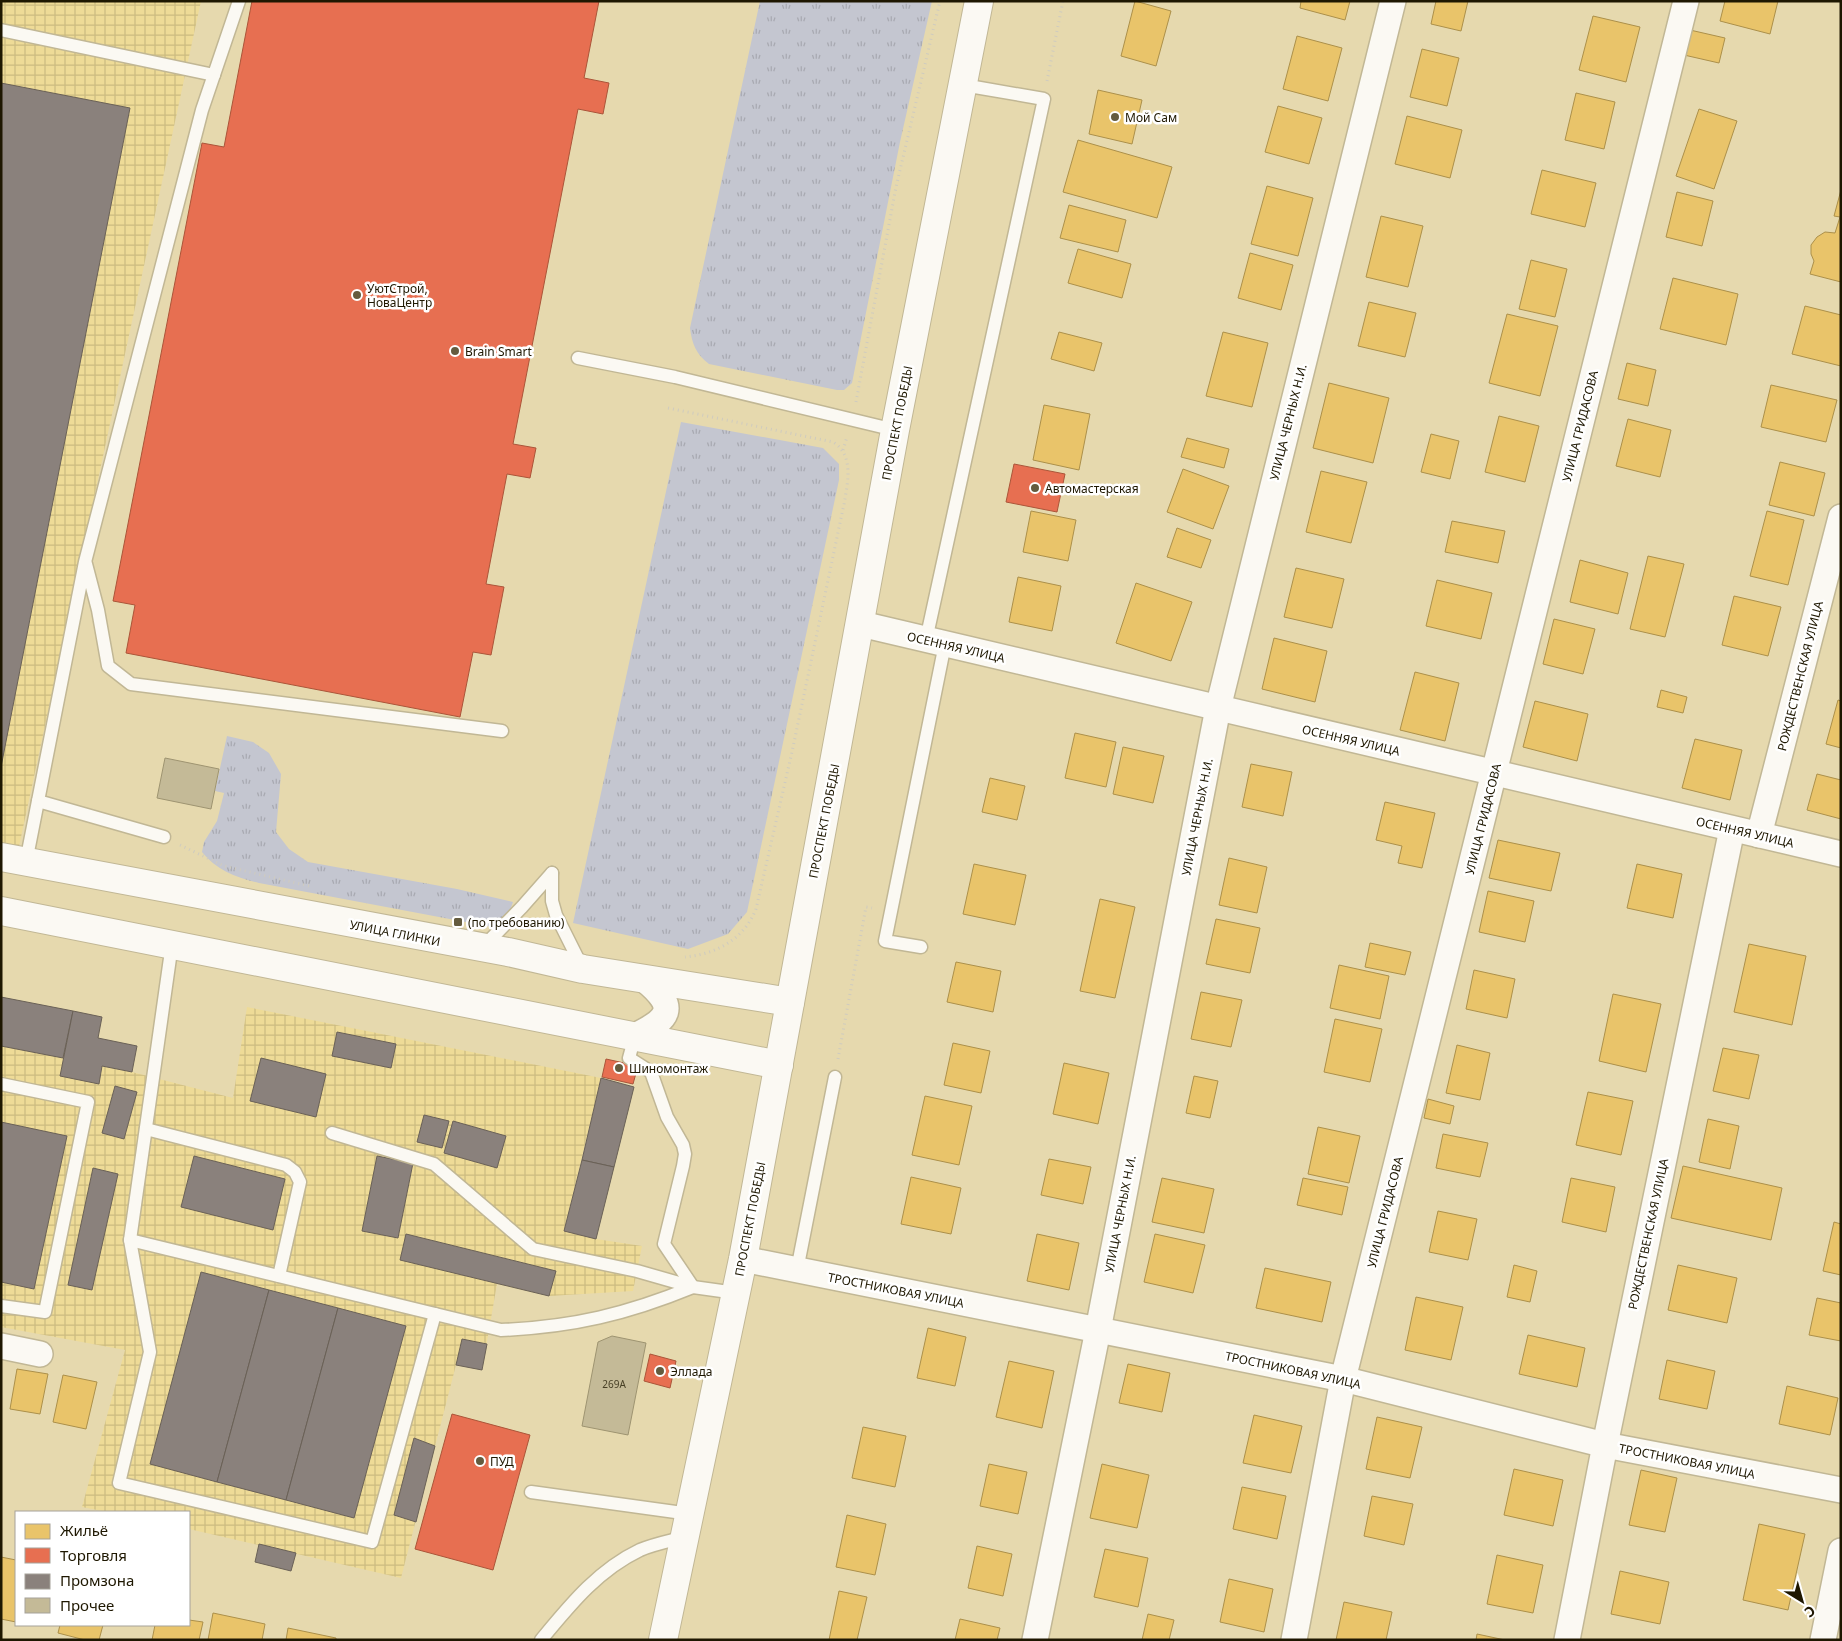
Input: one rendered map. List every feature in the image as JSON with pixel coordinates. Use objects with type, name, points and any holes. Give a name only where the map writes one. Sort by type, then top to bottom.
[{"type":"main road","name":"ПРОСПЕКТ ПОБЕДЫ","points":[[663,1640],[743,1259],[861,624],[895,430],[979,1]]},
{"type":"main road","name":"УЛИЦА ГЛИНКИ","points":[[14,860],[508,952],[583,969],[790,1002]]},
{"type":"main road","points":[[1,911],[779,1064]]},
{"type":"street","name":"УЛИЦА ЧЕРНЫХ Н.И.","points":[[1035,1640],[1098,1330],[1218,708],[1393,1]]},
{"type":"street","name":"УЛИЦА ГРИДАСОВА","points":[[1294,1640],[1343,1380],[1686,1]]},
{"type":"street","name":"РОЖДЕСТВЕНСКАЯ УЛИЦА","points":[[1759,835],[1841,517]]},
{"type":"street","name":"ОСЕННЯЯ УЛИЦА","points":[[861,624],[1841,854]]},
{"type":"street","name":"РОЖДЕСТВЕНСКАЯ УЛИЦА","points":[[1567,1640],[1605,1444],[1732,829]]},
{"type":"street","points":[[635,1036],[658,1024],[666,1016],[666,1004],[662,994],[646,980]]},
{"type":"street","name":"ТРОСТНИКОВАЯ УЛИЦА","points":[[743,1259],[1343,1380],[1605,1444],[1841,1490]]},
{"type":"street","points":[[1,1346],[40,1354]]},
{"type":"street","points":[[1823,1640],[1841,1551]]},
{"type":"lane","points":[[14,860],[38,802],[85,562],[202,110],[239,1]]},
{"type":"lane","points":[[1,30],[214,75]]},
{"type":"lane","points":[[921,947],[885,941],[936,642],[1044,99],[962,85]]},
{"type":"lane","points":[[578,358],[675,377],[895,430]]},
{"type":"lane","points":[[85,562],[98,610],[108,666],[131,684],[502,731]]},
{"type":"lane","points":[[38,802],[164,836]]},
{"type":"lane","points":[[468,946],[485,946],[552,873],[552,901],[556,916],[583,969]]},
{"type":"lane","points":[[172,944],[130,1240],[150,1352],[120,1483],[372,1542],[435,1314]]},
{"type":"lane","points":[[635,1036],[629,1058],[651,1072],[667,1117],[683,1145],[685,1154],[683,1166],[664,1244],[693,1287]]},
{"type":"lane","points":[[797,1270],[835,1077]]},
{"type":"lane","points":[[1,1084],[88,1102],[45,1312],[1,1306]]},
{"type":"lane","points":[[146,1129],[286,1165],[295,1172],[300,1182],[279,1276]]},
{"type":"lane","points":[[332,1133],[434,1164],[533,1249],[637,1271],[693,1287],[736,1293]]},
{"type":"lane","points":[[130,1240],[501,1330],[562,1326],[635,1309],[693,1287]]},
{"type":"lane","points":[[531,1492],[687,1526]]},
{"type":"lane","points":[[541,1640],[584,1588],[617,1562],[687,1526]]},
{"type":"path","points":[[843,450],[853,419],[896,187],[940,1]]},
{"type":"path","points":[[1044,99],[1064,1]]},
{"type":"path","points":[[668,408],[833,442],[843,450],[848,465],[844,504],[792,752],[756,909],[751,922],[729,943],[700,956],[682,957]]},
{"type":"path","points":[[164,836],[224,866],[310,886]]},
{"type":"path","points":[[835,1077],[866,907]]},
{"type":"shaded area","points":[[1,1],[201,1],[18,851],[1,847]]},
{"type":"shaded area","points":[[1,997],[102,1017],[98,1038],[132,1072],[233,1098],[247,1007],[601,1078],[564,1231],[596,1239],[642,1246],[633,1291],[549,1296],[497,1284],[482,1370],[456,1365],[401,1578],[190,1529],[190,1511],[102,1511],[82,1507],[125,1350],[1,1327]]},
{"type":"green space","points":[[760,1],[932,1],[900,142],[852,383],[844,390],[709,364],[695,348],[692,339],[690,328]]},
{"type":"green space","points":[[681,422],[823,448],[839,464],[839,480],[747,912],[728,934],[688,949],[573,923]]},
{"type":"green space","points":[[227,736],[253,742],[269,753],[281,774],[276,832],[289,849],[308,862],[457,889],[513,902],[510,910],[492,927],[259,883],[235,876],[220,868],[202,852],[204,842],[217,821],[224,793],[215,791]]},
{"type":"building: Жильё","points":[[1135,1],[1171,11],[1156,66],[1121,56]]},
{"type":"building: Жильё","points":[[1301,1],[1350,1],[1345,20],[1300,8]]},
{"type":"building: Жильё","points":[[1436,1],[1468,1],[1461,31],[1431,24]]},
{"type":"building: Жильё","points":[[1725,1],[1778,1],[1770,34],[1720,21]]},
{"type":"building: Жильё","points":[[1593,16],[1640,27],[1626,82],[1579,70]]},
{"type":"building: Жильё","points":[[1690,30],[1725,38],[1719,63],[1684,55]]},
{"type":"building: Жильё","points":[[1297,36],[1342,48],[1328,101],[1283,89]]},
{"type":"building: Жильё","points":[[1422,49],[1459,58],[1447,106],[1410,97]]},
{"type":"building: Жильё","name":"Мой Сам","points":[[1098,90],[1142,100],[1132,144],[1089,134]]},
{"type":"building: Жильё","points":[[1576,93],[1615,102],[1604,149],[1565,140]]},
{"type":"building: Жильё","points":[[1278,106],[1322,118],[1309,164],[1265,152]]},
{"type":"building: Жильё","points":[[1699,109],[1737,121],[1714,189],[1676,176]]},
{"type":"building: Жильё","points":[[1407,116],[1462,130],[1450,178],[1395,164]]},
{"type":"building: Жильё","points":[[1078,140],[1172,167],[1157,218],[1063,192]]},
{"type":"building: Жильё","points":[[1542,170],[1596,183],[1585,227],[1531,214]]},
{"type":"building: Жильё","points":[[1267,186],[1313,198],[1298,256],[1251,244]]},
{"type":"building: Жильё","points":[[1841,190],[1841,282],[1810,274],[1814,261],[1811,254],[1811,245],[1817,237],[1825,232],[1835,233],[1840,217],[1834,216]]},
{"type":"building: Жильё","points":[[1677,192],[1713,201],[1702,246],[1666,237]]},
{"type":"building: Жильё","points":[[1069,205],[1126,220],[1118,252],[1060,238]]},
{"type":"building: Жильё","points":[[1381,216],[1423,226],[1408,287],[1366,277]]},
{"type":"building: Жильё","points":[[1078,249],[1131,264],[1122,298],[1068,283]]},
{"type":"building: Жильё","points":[[1250,253],[1293,265],[1281,310],[1238,298]]},
{"type":"building: Жильё","points":[[1531,260],[1567,269],[1555,317],[1519,309]]},
{"type":"building: Жильё","points":[[1673,278],[1738,294],[1726,345],[1660,329]]},
{"type":"building: Жильё","points":[[1369,302],[1416,313],[1405,357],[1358,346]]},
{"type":"building: Жильё","points":[[1805,306],[1841,315],[1841,366],[1792,354]]},
{"type":"building: Жильё","points":[[1507,314],[1558,326],[1540,396],[1489,383]]},
{"type":"building: Жильё","points":[[1059,332],[1102,343],[1094,371],[1051,359]]},
{"type":"building: Жильё","points":[[1223,332],[1268,343],[1252,407],[1206,396]]},
{"type":"building: Жильё","points":[[1627,363],[1656,370],[1648,406],[1618,399]]},
{"type":"building: Жильё","points":[[1329,383],[1389,398],[1373,463],[1313,448]]},
{"type":"building: Жильё","points":[[1771,385],[1837,400],[1826,442],[1761,427]]},
{"type":"building: Жильё","points":[[1044,405],[1090,414],[1079,470],[1033,460]]},
{"type":"building: Жильё","points":[[1499,416],[1539,426],[1525,482],[1485,472]]},
{"type":"building: Жильё","points":[[1628,419],[1671,430],[1660,477],[1616,466]]},
{"type":"building: Жильё","points":[[1431,434],[1459,441],[1450,479],[1421,472]]},
{"type":"building: Жильё","points":[[1187,438],[1229,449],[1224,468],[1181,457]]},
{"type":"building: Жильё","points":[[1780,462],[1825,473],[1814,516],[1769,505]]},
{"type":"building: Жильё","points":[[1183,469],[1229,486],[1213,529],[1167,512]]},
{"type":"building: Жильё","points":[[1321,471],[1367,482],[1351,543],[1306,532]]},
{"type":"building: Жильё","points":[[1031,511],[1076,520],[1068,561],[1023,552]]},
{"type":"building: Жильё","points":[[1767,511],[1804,520],[1788,585],[1750,576]]},
{"type":"building: Жильё","points":[[1452,521],[1505,531],[1498,563],[1445,552]]},
{"type":"building: Жильё","points":[[1177,528],[1211,540],[1201,568],[1167,557]]},
{"type":"building: Жильё","points":[[1648,556],[1684,564],[1665,637],[1630,629]]},
{"type":"building: Жильё","points":[[1580,560],[1628,573],[1618,614],[1570,602]]},
{"type":"building: Жильё","points":[[1296,568],[1344,579],[1332,628],[1284,617]]},
{"type":"building: Жильё","points":[[1018,577],[1061,586],[1052,631],[1009,622]]},
{"type":"building: Жильё","points":[[1437,580],[1492,593],[1481,639],[1426,626]]},
{"type":"building: Жильё","points":[[1136,583],[1192,602],[1171,661],[1116,643]]},
{"type":"building: Жильё","points":[[1734,596],[1781,607],[1768,656],[1722,645]]},
{"type":"building: Жильё","points":[[1554,619],[1595,629],[1583,674],[1543,664]]},
{"type":"building: Жильё","points":[[1274,638],[1327,651],[1315,702],[1262,689]]},
{"type":"building: Жильё","points":[[1415,672],[1459,683],[1445,741],[1400,730]]},
{"type":"building: Жильё","points":[[1661,690],[1687,697],[1683,713],[1657,707]]},
{"type":"building: Жильё","points":[[1838,700],[1841,701],[1841,748],[1826,744]]},
{"type":"building: Жильё","points":[[1535,701],[1588,714],[1577,761],[1523,747]]},
{"type":"building: Жильё","points":[[1075,733],[1116,742],[1106,787],[1065,778]]},
{"type":"building: Жильё","points":[[1695,739],[1742,750],[1730,800],[1682,788]]},
{"type":"building: Жильё","points":[[1123,747],[1164,756],[1153,803],[1113,794]]},
{"type":"building: Жильё","points":[[1251,764],[1292,772],[1283,816],[1242,807]]},
{"type":"building: Жильё","points":[[1817,774],[1841,780],[1841,819],[1807,810]]},
{"type":"building: Жильё","points":[[990,778],[1025,786],[1017,820],[982,812]]},
{"type":"building: Жильё","points":[[1385,802],[1435,813],[1422,868],[1398,863],[1402,846],[1376,840]]},
{"type":"building: Жильё","points":[[1498,840],[1560,853],[1551,891],[1489,878]]},
{"type":"building: Жильё","points":[[1229,858],[1267,867],[1257,913],[1219,905]]},
{"type":"building: Жильё","points":[[974,864],[1026,875],[1015,925],[963,914]]},
{"type":"building: Жильё","points":[[1637,864],[1682,874],[1673,918],[1627,908]]},
{"type":"building: Жильё","points":[[1488,891],[1534,901],[1525,942],[1479,932]]},
{"type":"building: Жильё","points":[[1100,899],[1135,907],[1115,998],[1080,991]]},
{"type":"building: Жильё","points":[[1216,919],[1260,928],[1250,973],[1206,964]]},
{"type":"building: Жильё","points":[[1370,943],[1411,952],[1405,975],[1365,967]]},
{"type":"building: Жильё","points":[[1749,944],[1806,956],[1792,1025],[1734,1012]]},
{"type":"building: Жильё","points":[[956,962],[1001,971],[993,1012],[947,1002]]},
{"type":"building: Жильё","points":[[1339,965],[1389,976],[1380,1019],[1330,1008]]},
{"type":"building: Жильё","points":[[1474,970],[1515,979],[1507,1018],[1466,1009]]},
{"type":"building: Жильё","points":[[1201,992],[1242,1000],[1231,1047],[1191,1039]]},
{"type":"building: Жильё","points":[[1613,994],[1661,1004],[1646,1072],[1599,1061]]},
{"type":"building: Жильё","points":[[1335,1019],[1382,1029],[1370,1082],[1324,1072]]},
{"type":"building: Жильё","points":[[953,1043],[990,1051],[981,1093],[944,1085]]},
{"type":"building: Жильё","points":[[1457,1045],[1490,1053],[1480,1100],[1446,1093]]},
{"type":"building: Жильё","points":[[1723,1048],[1759,1055],[1749,1099],[1713,1091]]},
{"type":"building: Жильё","points":[[1064,1063],[1109,1073],[1098,1124],[1053,1114]]},
{"type":"building: Жильё","points":[[1194,1076],[1218,1081],[1210,1118],[1186,1113]]},
{"type":"building: Жильё","points":[[1588,1092],[1633,1101],[1621,1155],[1576,1145]]},
{"type":"building: Жильё","points":[[925,1096],[972,1106],[959,1165],[912,1155]]},
{"type":"building: Жильё","points":[[1428,1099],[1454,1106],[1450,1124],[1424,1118]]},
{"type":"building: Жильё","points":[[1708,1119],[1739,1126],[1730,1169],[1699,1162]]},
{"type":"building: Жильё","points":[[1318,1127],[1360,1136],[1349,1183],[1308,1174]]},
{"type":"building: Жильё","points":[[1443,1134],[1488,1143],[1480,1177],[1436,1168]]},
{"type":"building: Жильё","points":[[1049,1159],[1091,1167],[1083,1204],[1041,1195]]},
{"type":"building: Жильё","points":[[1683,1166],[1782,1188],[1771,1240],[1671,1218]]},
{"type":"building: Жильё","points":[[911,1177],[961,1188],[951,1234],[901,1224]]},
{"type":"building: Жильё","points":[[1162,1178],[1214,1189],[1204,1233],[1152,1222]]},
{"type":"building: Жильё","points":[[1303,1178],[1348,1187],[1342,1215],[1297,1205]]},
{"type":"building: Жильё","points":[[1571,1178],[1615,1187],[1606,1232],[1562,1222]]},
{"type":"building: Жильё","points":[[1438,1211],[1477,1219],[1468,1260],[1429,1252]]},
{"type":"building: Жильё","points":[[1834,1222],[1841,1224],[1841,1275],[1823,1271]]},
{"type":"building: Жильё","points":[[1037,1234],[1079,1243],[1069,1290],[1027,1281]]},
{"type":"building: Жильё","points":[[1155,1234],[1205,1245],[1193,1293],[1144,1282]]},
{"type":"building: Жильё","points":[[1514,1265],[1537,1271],[1530,1302],[1507,1297]]},
{"type":"building: Жильё","points":[[1678,1265],[1737,1278],[1727,1323],[1668,1310]]},
{"type":"building: Жильё","points":[[1265,1268],[1331,1282],[1322,1322],[1256,1308]]},
{"type":"building: Жильё","points":[[1416,1297],[1463,1307],[1451,1360],[1405,1350]]},
{"type":"building: Жильё","points":[[1817,1298],[1841,1303],[1841,1341],[1809,1335]]},
{"type":"building: Жильё","points":[[928,1328],[966,1337],[955,1386],[917,1378]]},
{"type":"building: Жильё","points":[[1528,1335],[1585,1348],[1577,1387],[1519,1374]]},
{"type":"building: Жильё","points":[[1667,1360],[1715,1371],[1707,1409],[1659,1399]]},
{"type":"building: Жильё","points":[[1009,1361],[1054,1371],[1042,1428],[996,1417]]},
{"type":"building: Жильё","points":[[1128,1364],[1170,1373],[1162,1412],[1119,1403]]},
{"type":"building: Жильё","points":[[17,1369],[48,1374],[40,1414],[10,1409]]},
{"type":"building: Жильё","points":[[63,1375],[97,1382],[86,1429],[53,1422]]},
{"type":"building: Жильё","points":[[1787,1386],[1838,1398],[1830,1435],[1779,1424]]},
{"type":"building: Жильё","points":[[1254,1415],[1302,1426],[1291,1473],[1243,1463]]},
{"type":"building: Жильё","points":[[1377,1417],[1422,1427],[1410,1478],[1366,1469]]},
{"type":"building: Жильё","points":[[863,1427],[906,1436],[895,1487],[852,1478]]},
{"type":"building: Жильё","points":[[989,1464],[1027,1472],[1018,1514],[980,1506]]},
{"type":"building: Жильё","points":[[1102,1464],[1149,1475],[1137,1528],[1090,1518]]},
{"type":"building: Жильё","points":[[1514,1469],[1563,1480],[1553,1526],[1504,1515]]},
{"type":"building: Жильё","points":[[1641,1470],[1677,1478],[1665,1532],[1629,1525]]},
{"type":"building: Жильё","points":[[1242,1487],[1286,1496],[1277,1539],[1233,1529]]},
{"type":"building: Жильё","points":[[1372,1496],[1413,1504],[1404,1545],[1364,1536]]},
{"type":"building: Жильё","points":[[847,1515],[886,1524],[875,1575],[836,1567]]},
{"type":"building: Жильё","points":[[1759,1524],[1805,1534],[1788,1610],[1743,1600]]},
{"type":"building: Жильё","points":[[977,1546],[1012,1554],[1003,1596],[968,1588]]},
{"type":"building: Жильё","points":[[1105,1549],[1148,1558],[1138,1607],[1094,1597]]},
{"type":"building: Жильё","points":[[1497,1555],[1543,1565],[1533,1613],[1487,1604]]},
{"type":"building: Жильё","points":[[1,1557],[15,1560],[15,1622],[1,1619]]},
{"type":"building: Жильё","points":[[1620,1571],[1669,1582],[1660,1624],[1611,1614]]},
{"type":"building: Жильё","points":[[1229,1579],[1273,1589],[1264,1632],[1220,1622]]},
{"type":"building: Жильё","points":[[839,1591],[867,1597],[857,1640],[829,1640]]},
{"type":"building: Жильё","points":[[1344,1602],[1392,1612],[1386,1640],[1336,1640]]},
{"type":"building: Жильё","points":[[213,1613],[265,1624],[262,1640],[208,1640]]},
{"type":"building: Жильё","points":[[1148,1614],[1174,1620],[1169,1640],[1142,1640]]},
{"type":"building: Жильё","points":[[960,1619],[1000,1628],[997,1640],[955,1640]]},
{"type":"building: Жильё","points":[[190,1620],[203,1622],[199,1640],[152,1640],[155,1626],[190,1626]]},
{"type":"building: Жильё","points":[[60,1626],[103,1626],[99,1640],[85,1640],[58,1633]]},
{"type":"building: Жильё","points":[[288,1628],[336,1638],[336,1640],[286,1640]]},
{"type":"building: Жильё","points":[[1477,1634],[1505,1640],[1476,1640]]},
{"type":"building: Торговля","name":"УютСтрой, НоваЦентр","points":[[252,1],[599,1],[584,78],[609,83],[603,114],[578,109],[513,444],[536,448],[530,478],[507,474],[486,584],[504,587],[491,655],[473,652],[460,717],[126,653],[135,605],[113,601],[202,143],[224,147]]},
{"type":"building: Торговля","name":"Автомастерская","points":[[1014,464],[1065,474],[1057,512],[1006,502]]},
{"type":"building: Торговля","points":[[606,1059],[638,1066],[633,1084],[602,1077]]},
{"type":"building: Торговля","name":"Эллада","points":[[650,1354],[676,1361],[670,1388],[644,1381]]},
{"type":"building: Торговля","points":[[452,1414],[530,1435],[493,1570],[415,1549]]},
{"type":"building: Промзона","points":[[1,83],[130,108],[1,767]]},
{"type":"building: Промзона","points":[[1,997],[73,1011],[63,1058],[1,1046]]},
{"type":"building: Промзона","points":[[73,1011],[102,1017],[98,1038],[137,1046],[132,1072],[102,1066],[99,1084],[60,1076]]},
{"type":"building: Промзона","points":[[337,1032],[396,1044],[391,1068],[332,1056]]},
{"type":"building: Промзона","points":[[261,1058],[326,1074],[316,1117],[250,1101]]},
{"type":"building: Промзона","points":[[601,1078],[634,1087],[614,1167],[582,1160]]},
{"type":"building: Промзона","points":[[115,1086],[137,1092],[124,1139],[102,1133]]},
{"type":"building: Промзона","points":[[424,1115],[449,1121],[442,1148],[417,1142]]},
{"type":"building: Промзона","points":[[453,1121],[506,1136],[497,1168],[444,1153]]},
{"type":"building: Промзона","points":[[1,1122],[67,1136],[34,1289],[1,1282]]},
{"type":"building: Промзона","points":[[194,1156],[285,1179],[273,1230],[181,1207]]},
{"type":"building: Промзона","points":[[377,1156],[413,1163],[398,1238],[362,1231]]},
{"type":"building: Промзона","points":[[582,1160],[614,1167],[596,1239],[564,1231]]},
{"type":"building: Промзона","points":[[93,1168],[118,1174],[92,1290],[68,1285]]},
{"type":"building: Промзона","points":[[406,1234],[556,1271],[549,1296],[400,1260]]},
{"type":"building: Промзона","points":[[201,1272],[269,1290],[217,1482],[150,1464]]},
{"type":"building: Промзона","points":[[269,1290],[338,1308],[286,1500],[217,1482]]},
{"type":"building: Промзона","points":[[338,1308],[406,1326],[354,1518],[286,1500]]},
{"type":"building: Промзона","points":[[462,1339],[487,1344],[482,1370],[456,1365]]},
{"type":"building: Промзона","points":[[414,1438],[435,1446],[416,1522],[394,1515]]},
{"type":"building: Промзона","points":[[259,1544],[296,1553],[291,1571],[255,1562]]},
{"type":"building: Прочее","points":[[165,758],[219,769],[211,809],[157,798]]},
{"type":"building: Прочее","points":[[612,1336],[646,1343],[628,1435],[582,1426],[598,1342]]},
{"type":"place","name":"Мой Сам","points":[[1115,117]]},
{"type":"place","name":"УютСтрой, НоваЦентр","points":[[357,295]]},
{"type":"place","name":"Brain Smart","points":[[455,351]]},
{"type":"place","name":"Автомастерская","points":[[1035,488]]},
{"type":"place","name":"(по требованию)","points":[[458,922]]},
{"type":"place","name":"Шиномонтаж","points":[[619,1068]]},
{"type":"place","name":"Эллада","points":[[660,1371]]},
{"type":"place","name":"ПУД","points":[[480,1461]]}]
